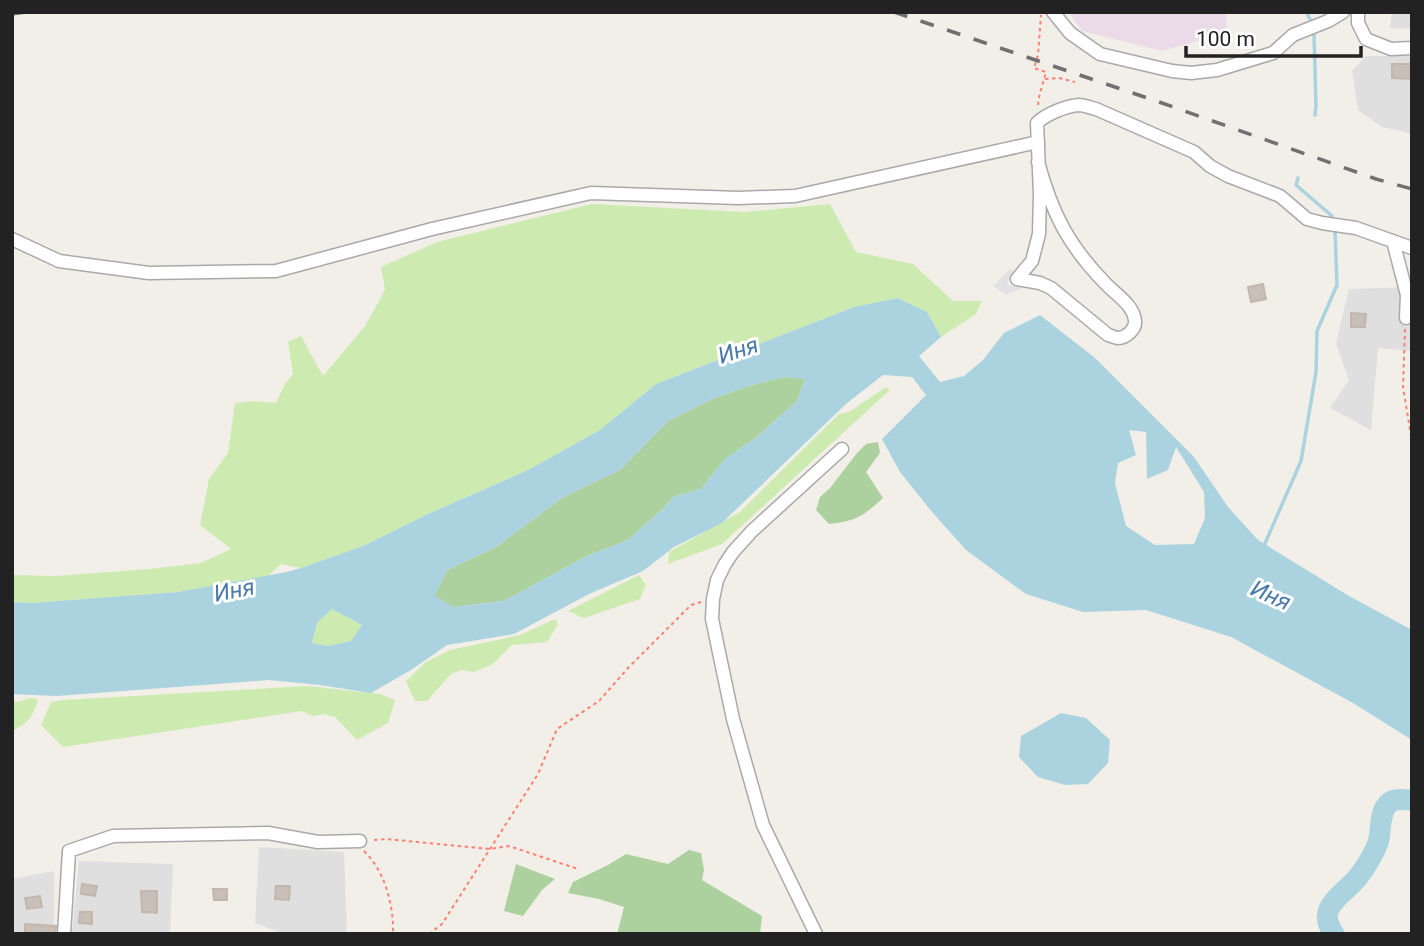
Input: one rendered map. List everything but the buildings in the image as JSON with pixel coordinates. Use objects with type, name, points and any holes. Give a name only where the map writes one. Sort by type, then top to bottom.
[{"type":"street","points":[[1053,12],[1070,33],[1100,54],[1191,73],[1217,70],[1273,53],[1293,35],[1343,12]]},
{"type":"street","points":[[1358,12],[1358,23],[1366,39],[1391,49],[1412,48]]},
{"type":"street","points":[[1038,162],[1059,223],[1075,248],[1129,307],[1135,318],[1133,330],[1126,336],[1117,338],[1108,335],[1051,288],[1017,279],[1032,261],[1039,234],[1037,123],[1043,117],[1069,108],[1079,105],[1096,109],[1194,152],[1210,166],[1228,176],[1280,196],[1307,219],[1356,228],[1412,248]]},
{"type":"street","points":[[12,239],[59,261],[149,272],[276,271],[432,229],[591,193],[738,198],[795,196],[1038,142]]},
{"type":"street","points":[[1393,241],[1407,295],[1406,318]]},
{"type":"street","points":[[816,934],[763,825],[733,719],[712,619],[713,599],[724,564],[751,531],[842,449]]},
{"type":"street","points":[[64,934],[69,851],[113,836],[268,833],[318,842],[356,841]]},
{"type":"path","points":[[1037,123],[1038,97],[1045,72],[1034,68],[1038,55],[1041,12]]},
{"type":"path","points":[[1044,79],[1059,78],[1075,82]]},
{"type":"path","points":[[1406,318],[1403,387],[1412,442]]},
{"type":"path","points":[[429,934],[442,924],[538,774],[557,729],[599,701],[629,667],[691,606],[713,599]]},
{"type":"path","points":[[356,841],[386,839],[490,849],[509,846],[578,869]]},
{"type":"path","points":[[356,841],[372,859],[383,880],[393,920],[393,934]]},
{"type":"shaded area","points":[[1069,12],[1226,12],[1227,33],[1162,51],[1082,31]]},
{"type":"shaded area","points":[[1392,12],[1412,12],[1412,29],[1390,28]]},
{"type":"shaded area","points":[[1366,56],[1412,56],[1412,135],[1382,127],[1358,110],[1352,71]]},
{"type":"shaded area","points":[[1010,269],[1016,273],[1007,283],[1010,286],[1023,281],[1027,286],[1006,295],[993,286]]},
{"type":"shaded area","points":[[1412,287],[1412,351],[1378,348],[1371,430],[1330,408],[1349,380],[1336,343],[1349,289]]},
{"type":"shaded area","points":[[259,847],[344,852],[347,934],[284,934],[255,923]]},
{"type":"shaded area","points":[[79,861],[173,864],[170,934],[72,934]]},
{"type":"shaded area","points":[[54,871],[54,934],[12,934],[12,879]]},
{"type":"green space","points":[[592,204],[745,212],[830,204],[856,252],[913,264],[953,301],[982,301],[976,314],[941,337],[927,312],[898,298],[854,307],[656,384],[600,430],[528,470],[363,546],[301,568],[281,564],[268,576],[178,592],[31,603],[12,602],[12,575],[55,576],[201,563],[231,549],[200,525],[209,479],[228,453],[235,403],[276,403],[293,374],[288,342],[301,336],[323,376],[365,326],[385,290],[381,267],[437,242]]},
{"type":"green space","points":[[784,377],[805,379],[797,401],[757,437],[725,459],[701,489],[673,497],[628,540],[587,556],[504,601],[453,607],[434,596],[447,570],[496,547],[563,497],[620,470],[668,421],[710,400]]},
{"type":"green space","points":[[886,387],[890,390],[722,544],[668,564],[669,552],[740,512],[839,414],[849,412]]},
{"type":"green space","points":[[878,442],[880,453],[866,472],[883,498],[859,517],[829,524],[816,510],[820,497],[866,444]]},
{"type":"green space","points":[[639,575],[646,585],[640,599],[584,618],[568,611]]},
{"type":"green space","points":[[332,609],[362,625],[352,641],[328,646],[312,643],[317,623]]},
{"type":"green space","points":[[555,619],[558,624],[547,642],[512,645],[493,664],[474,672],[462,670],[451,674],[427,701],[415,701],[406,681],[426,662],[450,650],[520,635]]},
{"type":"green space","points":[[307,686],[380,694],[395,700],[388,723],[357,740],[335,717],[324,714],[313,716],[302,711],[63,747],[41,725],[51,702],[64,700]]},
{"type":"green space","points":[[38,699],[32,714],[26,722],[12,731],[12,701]]},
{"type":"green space","points":[[689,850],[701,853],[704,870],[702,880],[762,916],[760,934],[617,934],[624,907],[568,893],[573,882],[626,854],[668,864]]},
{"type":"green space","points":[[516,864],[555,879],[542,890],[523,916],[504,911]]},
{"type":"water","name":"Иня","points":[[898,298],[927,312],[941,337],[919,356],[940,382],[964,376],[983,360],[1004,333],[1040,315],[1095,358],[1194,457],[1228,507],[1258,540],[1349,596],[1412,630],[1412,740],[1353,703],[1231,637],[1146,610],[1083,612],[1026,594],[966,550],[900,472],[882,439],[926,395],[912,377],[883,375],[847,403],[722,523],[674,547],[643,571],[589,594],[514,634],[447,645],[371,693],[269,680],[57,696],[12,694],[12,602],[31,603],[178,592],[301,568],[363,546],[528,470],[600,430],[656,384],[854,307]],"holes":[[[784,377],[805,379],[797,401],[757,437],[725,459],[701,489],[673,497],[628,540],[587,556],[504,601],[453,607],[435,596],[447,570],[496,547],[563,497],[620,470],[668,421],[710,400]],[[1129,430],[1146,432],[1147,479],[1168,470],[1176,447],[1204,492],[1205,518],[1194,544],[1155,545],[1126,526],[1115,483],[1118,463],[1136,455]],[[332,609],[362,625],[351,641],[328,646],[312,643],[317,623]]]},
{"type":"water","points":[[1061,713],[1086,718],[1110,740],[1108,763],[1088,784],[1065,785],[1038,777],[1019,757],[1021,736]]},
{"type":"waterway","points":[[1306,12],[1310,19]]},
{"type":"waterway","points":[[1314,34],[1315,115]]},
{"type":"waterway","points":[[1298,178],[1296,185],[1332,216]]},
{"type":"waterway","points":[[1263,548],[1301,461],[1316,372],[1317,331],[1337,285],[1335,231]]},
{"type":"waterway","points":[[1334,934],[1327,916],[1329,909],[1358,877],[1372,856],[1378,843],[1386,806],[1395,800],[1412,800]]},
{"type":"railway","points":[[12,14],[26,12]]},
{"type":"railway","points":[[894,12],[1376,179],[1412,189]]}]
